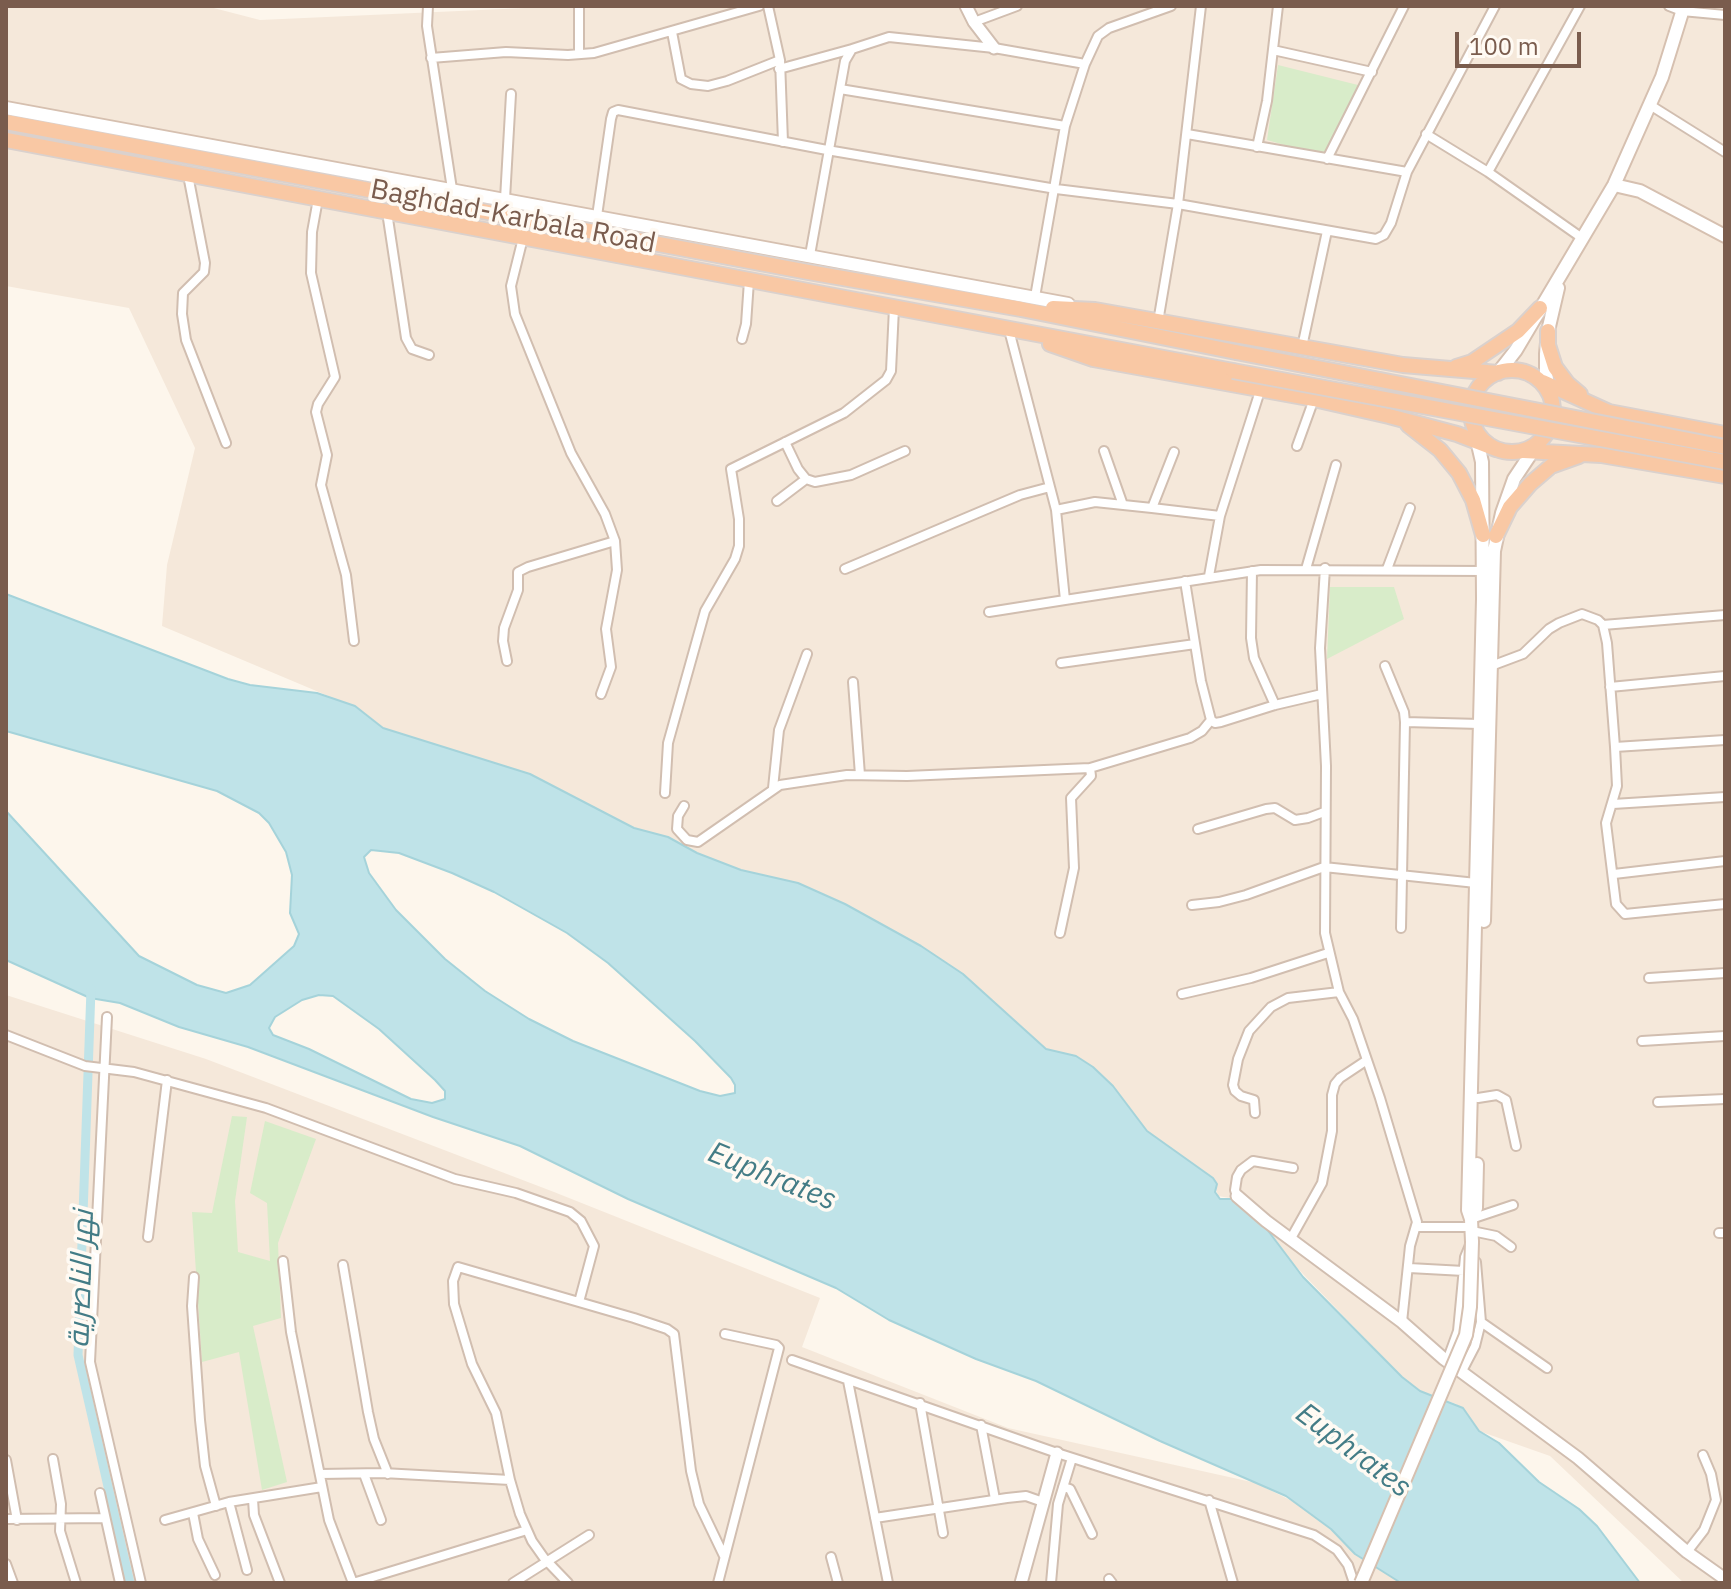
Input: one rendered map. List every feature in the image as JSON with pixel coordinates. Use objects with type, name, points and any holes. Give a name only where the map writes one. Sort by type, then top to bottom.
[{"type":"highway","name":"Baghdad-Karbala Road","points":[[6,122],[1021,309]]},
{"type":"highway","name":"Baghdad-Karbala Road","points":[[6,140],[1013,331]]},
{"type":"highway","points":[[870,304],[877,294],[873,283]]},
{"type":"highway","points":[[899,309],[903,298],[912,290]]},
{"type":"highway","points":[[1439,369],[1472,362],[1518,331],[1540,308]]},
{"type":"highway","points":[[1021,309],[1095,310],[1302,348],[1439,369],[1498,373],[1519,371],[1545,388],[1595,408],[1725,434]]},
{"type":"highway","points":[[1021,309],[1725,447]]},
{"type":"highway","points":[[1013,331],[1725,462]]},
{"type":"highway","points":[[1013,331],[1093,359],[1314,399],[1389,416],[1496,449],[1529,448],[1601,455],[1725,476]]},
{"type":"highway","points":[[1548,331],[1550,355],[1560,376],[1582,396],[1612,412]]},
{"type":"highway","points":[[1496,449],[1482,438],[1473,423],[1474,397],[1483,382],[1498,373]]},
{"type":"highway","points":[[1529,448],[1551,421],[1545,388]]},
{"type":"highway","points":[[1389,416],[1415,429],[1450,461],[1490,535],[1510,507],[1543,472],[1562,460],[1601,455]]},
{"type":"main road","points":[[1498,373],[1516,350],[1614,185],[1662,77],[1683,9]]},
{"type":"main road","points":[[6,108],[1095,310]]},
{"type":"main road","points":[[1614,185],[1640,191],[1725,236]]},
{"type":"main road","points":[[1545,388],[1548,331],[1564,270]]},
{"type":"main road","points":[[1472,1230],[1468,1210],[1480,724],[1490,535],[1482,462],[1473,423]]},
{"type":"main road","points":[[1490,535],[1529,448]]},
{"type":"main road","points":[[1361,1583],[1466,1335],[1470,1307],[1472,1230],[1476,1208],[1491,666],[1487,571]]},
{"type":"street","points":[[428,6],[431,58],[452,189]]},
{"type":"street","points":[[579,6],[579,54]]},
{"type":"street","points":[[431,58],[506,52],[579,54],[622,47],[759,6]]},
{"type":"street","points":[[768,6],[780,64],[783,142]]},
{"type":"street","points":[[966,6],[994,48]]},
{"type":"street","points":[[974,22],[1017,6]]},
{"type":"street","points":[[1035,297],[1065,126],[1085,64],[1098,36],[1109,28],[1171,6]]},
{"type":"street","points":[[1158,322],[1178,204],[1201,6]]},
{"type":"street","points":[[1257,147],[1278,6]]},
{"type":"street","points":[[1327,159],[1404,6]]},
{"type":"street","points":[[597,216],[613,112],[618,110],[1056,189],[1178,204],[1376,239],[1384,235],[1391,223],[1407,172],[1495,6]]},
{"type":"street","points":[[1488,172],[1580,6]]},
{"type":"street","points":[[1669,6],[1725,15]]},
{"type":"street","points":[[672,32],[681,79],[708,86],[780,64],[852,49],[889,37],[994,48],[1085,64]]},
{"type":"street","points":[[810,255],[845,61],[852,49]]},
{"type":"street","points":[[1273,50],[1372,72]]},
{"type":"street","points":[[840,89],[1065,126]]},
{"type":"street","points":[[505,199],[511,94]]},
{"type":"street","points":[[1650,105],[1725,152]]},
{"type":"street","points":[[1187,134],[1407,172]]},
{"type":"street","points":[[1426,134],[1488,172],[1582,238]]},
{"type":"street","points":[[188,175],[205,263],[204,272],[183,293],[182,314],[186,340],[226,443]]},
{"type":"street","points":[[318,199],[312,232],[311,273],[335,377],[316,412],[327,455],[321,485],[346,575],[354,641]]},
{"type":"street","points":[[387,212],[406,338],[412,349],[429,355]]},
{"type":"street","points":[[1302,348],[1327,231]]},
{"type":"street","points":[[523,238],[511,286],[515,314],[571,453],[605,514],[615,541],[617,570],[606,629],[611,667],[601,694]]},
{"type":"street","points":[[742,339],[749,281]]},
{"type":"street","points":[[665,793],[668,743],[705,611],[735,559],[739,546],[739,519],[731,469],[844,413],[886,380],[891,371],[899,309]]},
{"type":"street","points":[[1013,331],[1056,510],[1065,600]]},
{"type":"street","points":[[1209,576],[1220,516],[1260,391]]},
{"type":"street","points":[[1297,446],[1314,399]]},
{"type":"street","points":[[785,442],[806,479],[827,482],[905,451]]},
{"type":"street","points":[[1104,451],[1123,505]]},
{"type":"street","points":[[1152,508],[1174,452]]},
{"type":"street","points":[[1306,569],[1336,465]]},
{"type":"street","points":[[777,501],[806,479]]},
{"type":"street","points":[[845,569],[1020,495],[1050,487]]},
{"type":"street","points":[[1056,510],[1095,502],[1220,516]]},
{"type":"street","points":[[1387,569],[1410,508]]},
{"type":"street","points":[[507,661],[504,628],[518,590],[518,572],[615,541]]},
{"type":"street","points":[[1325,568],[1320,648],[1326,766],[1325,933],[1339,992],[1353,1019],[1367,1060],[1417,1222],[1410,1246],[1402,1322]]},
{"type":"street","points":[[989,612],[1252,571],[1325,568],[1487,571]]},
{"type":"street","points":[[1252,571],[1251,638],[1254,658],[1275,705]]},
{"type":"street","points":[[1185,581],[1211,720],[1221,722],[1322,694]]},
{"type":"street","points":[[1491,666],[1523,654],[1549,629],[1574,617],[1589,615],[1603,625],[1725,615]]},
{"type":"street","points":[[1603,625],[1617,786],[1606,823],[1616,904],[1625,914],[1725,904]]},
{"type":"street","points":[[1061,663],[1195,644]]},
{"type":"street","points":[[773,788],[779,730],[807,654]]},
{"type":"street","points":[[1385,666],[1404,712],[1405,722],[1401,928]]},
{"type":"street","points":[[1610,687],[1725,676]]},
{"type":"street","points":[[853,682],[860,775]]},
{"type":"street","points":[[684,806],[678,816],[677,829],[687,840],[698,842],[773,788],[790,782],[860,775],[907,776],[1090,768],[1190,738],[1202,731],[1211,720]]},
{"type":"street","points":[[1405,722],[1480,724]]},
{"type":"street","points":[[1615,747],[1725,740]]},
{"type":"street","points":[[1060,933],[1074,868],[1071,798],[1091,776],[1090,768]]},
{"type":"street","points":[[1613,804],[1725,797]]},
{"type":"street","points":[[1198,829],[1266,809],[1275,808],[1295,820],[1324,812]]},
{"type":"street","points":[[1614,874],[1725,861]]},
{"type":"street","points":[[1192,905],[1246,895],[1324,867],[1476,883]]},
{"type":"street","points":[[1182,994],[1251,978],[1328,953]]},
{"type":"street","points":[[1649,978],[1725,973]]},
{"type":"street","points":[[1255,1113],[1254,1100],[1241,1096],[1233,1085],[1238,1059],[1249,1031],[1271,1007],[1288,998],[1339,992]]},
{"type":"street","points":[[107,1017],[101,1066],[90,1362],[141,1583]]},
{"type":"street","points":[[6,1035],[85,1066],[101,1066],[167,1080],[266,1108],[455,1179],[516,1193],[570,1212],[581,1221],[594,1246],[579,1302]]},
{"type":"street","points":[[1642,1041],[1725,1036]]},
{"type":"street","points":[[1290,1240],[1322,1183],[1332,1131],[1335,1084],[1367,1060]]},
{"type":"street","points":[[148,1237],[167,1080]]},
{"type":"street","points":[[1478,1098],[1497,1095],[1506,1100],[1516,1146]]},
{"type":"street","points":[[1658,1102],[1725,1099]]},
{"type":"street","points":[[1293,1168],[1253,1161],[1237,1177],[1237,1196],[1290,1240],[1402,1322],[1447,1361],[1578,1458],[1687,1552],[1725,1578]]},
{"type":"street","points":[[1447,1361],[1458,1331],[1466,1252],[1472,1230],[1513,1205]]},
{"type":"street","points":[[1416,1227],[1472,1230],[1496,1236],[1511,1247]]},
{"type":"street","points":[[1462,1371],[1475,1346],[1481,1322],[1472,1230]]},
{"type":"street","points":[[283,1261],[291,1332],[329,1520],[353,1583],[527,1530]]},
{"type":"street","points":[[343,1265],[368,1412],[374,1439],[388,1474]]},
{"type":"street","points":[[568,1583],[548,1563],[527,1530],[510,1480],[496,1413],[472,1364],[454,1304],[453,1281],[458,1267],[645,1321],[674,1334],[691,1471],[699,1504],[724,1556]]},
{"type":"street","points":[[1409,1268],[1464,1271]]},
{"type":"street","points":[[194,1277],[192,1306],[200,1420],[205,1466],[216,1506]]},
{"type":"street","points":[[1481,1322],[1547,1368]]},
{"type":"street","points":[[718,1583],[779,1348],[725,1334]]},
{"type":"street","points":[[792,1360],[1057,1453],[1314,1535],[1337,1550],[1348,1565],[1354,1583]]},
{"type":"street","points":[[848,1381],[888,1583]]},
{"type":"street","points":[[920,1403],[943,1533]]},
{"type":"street","points":[[981,1425],[995,1499]]},
{"type":"street","points":[[1021,1583],[1057,1453]]},
{"type":"street","points":[[1687,1552],[1704,1530],[1716,1500],[1711,1474],[1703,1455]]},
{"type":"street","points":[[1051,1583],[1056,1516],[1072,1458]]},
{"type":"street","points":[[53,1459],[62,1519],[60,1531],[76,1583]]},
{"type":"street","points":[[6,1460],[17,1520]]},
{"type":"street","points":[[320,1474],[510,1480]]},
{"type":"street","points":[[364,1474],[381,1520]]},
{"type":"street","points":[[165,1520],[229,1502],[322,1487]]},
{"type":"street","points":[[1063,1487],[1070,1489],[1092,1534]]},
{"type":"street","points":[[100,1493],[120,1583]]},
{"type":"street","points":[[875,1518],[1026,1496],[1043,1502]]},
{"type":"street","points":[[253,1499],[254,1515],[280,1583]]},
{"type":"street","points":[[1209,1500],[1230,1582]]},
{"type":"street","points":[[229,1502],[247,1570]]},
{"type":"street","points":[[193,1513],[198,1539],[215,1575]]},
{"type":"street","points":[[6,1519],[105,1518]]},
{"type":"street","points":[[513,1583],[589,1535]]},
{"type":"street","points":[[831,1557],[838,1583]]},
{"type":"street","points":[[6,1564],[13,1583]]},
{"type":"shaded area","points":[[6,6],[206,6],[260,20],[530,6],[1725,6],[1725,1583],[1684,1583],[1550,1456],[1479,1431],[1466,1412],[1456,1404],[1420,1391],[1402,1377],[1230,1198],[1218,1196],[1213,1178],[1147,1131],[1113,1086],[1093,1067],[1076,1056],[1046,1049],[963,974],[921,946],[845,904],[798,883],[741,870],[697,853],[668,837],[634,828],[530,774],[383,728],[366,714],[333,698],[162,626],[167,565],[195,448],[129,308],[6,286]]},
{"type":"shaded area","points":[[6,995],[206,1059],[820,1298],[802,1347],[1008,1428],[1256,1483],[1300,1505],[1331,1529],[1355,1554],[1401,1583],[6,1583]]},
{"type":"green space","points":[[1278,65],[1362,86],[1323,156],[1267,140]]},
{"type":"green space","points":[[1330,587],[1394,587],[1404,619],[1327,659]]},
{"type":"green space","points":[[232,1116],[247,1117],[235,1201],[238,1252],[270,1261],[267,1203],[250,1193],[265,1121],[316,1139],[278,1243],[281,1318],[253,1326],[287,1482],[262,1490],[239,1352],[202,1362],[192,1212],[212,1213]]},
{"type":"water","name":"Euphrates","points":[[6,594],[228,679],[250,685],[317,693],[355,706],[383,728],[530,774],[634,828],[668,837],[697,853],[741,870],[798,883],[845,904],[921,946],[963,974],[1046,1049],[1076,1056],[1093,1067],[1113,1086],[1147,1131],[1213,1178],[1217,1184],[1215,1192],[1220,1199],[1233,1199],[1250,1211],[1303,1277],[1402,1377],[1420,1391],[1463,1408],[1479,1431],[1499,1443],[1539,1482],[1579,1509],[1597,1526],[1640,1583],[1401,1583],[1355,1554],[1331,1529],[1286,1496],[1160,1441],[1036,1381],[976,1359],[889,1320],[836,1288],[628,1199],[520,1146],[433,1117],[248,1047],[179,1027],[120,1003],[90,998],[6,960],[6,811],[139,956],[197,985],[226,993],[250,985],[294,946],[299,934],[290,913],[292,875],[286,852],[269,823],[259,813],[217,791],[6,731]],"holes":[[[371,850],[399,853],[452,873],[494,892],[567,933],[608,963],[695,1041],[731,1078],[735,1093],[720,1096],[700,1091],[573,1041],[529,1019],[485,991],[445,959],[396,910],[369,873],[364,857]],[[319,995],[333,996],[379,1029],[435,1080],[445,1091],[445,1099],[432,1103],[411,1099],[309,1049],[273,1035],[269,1028],[275,1017],[302,1000]]]},
{"type":"waterway","name":"نهر الناصرية","points":[[91,989],[78,1355],[130,1583]]}]
